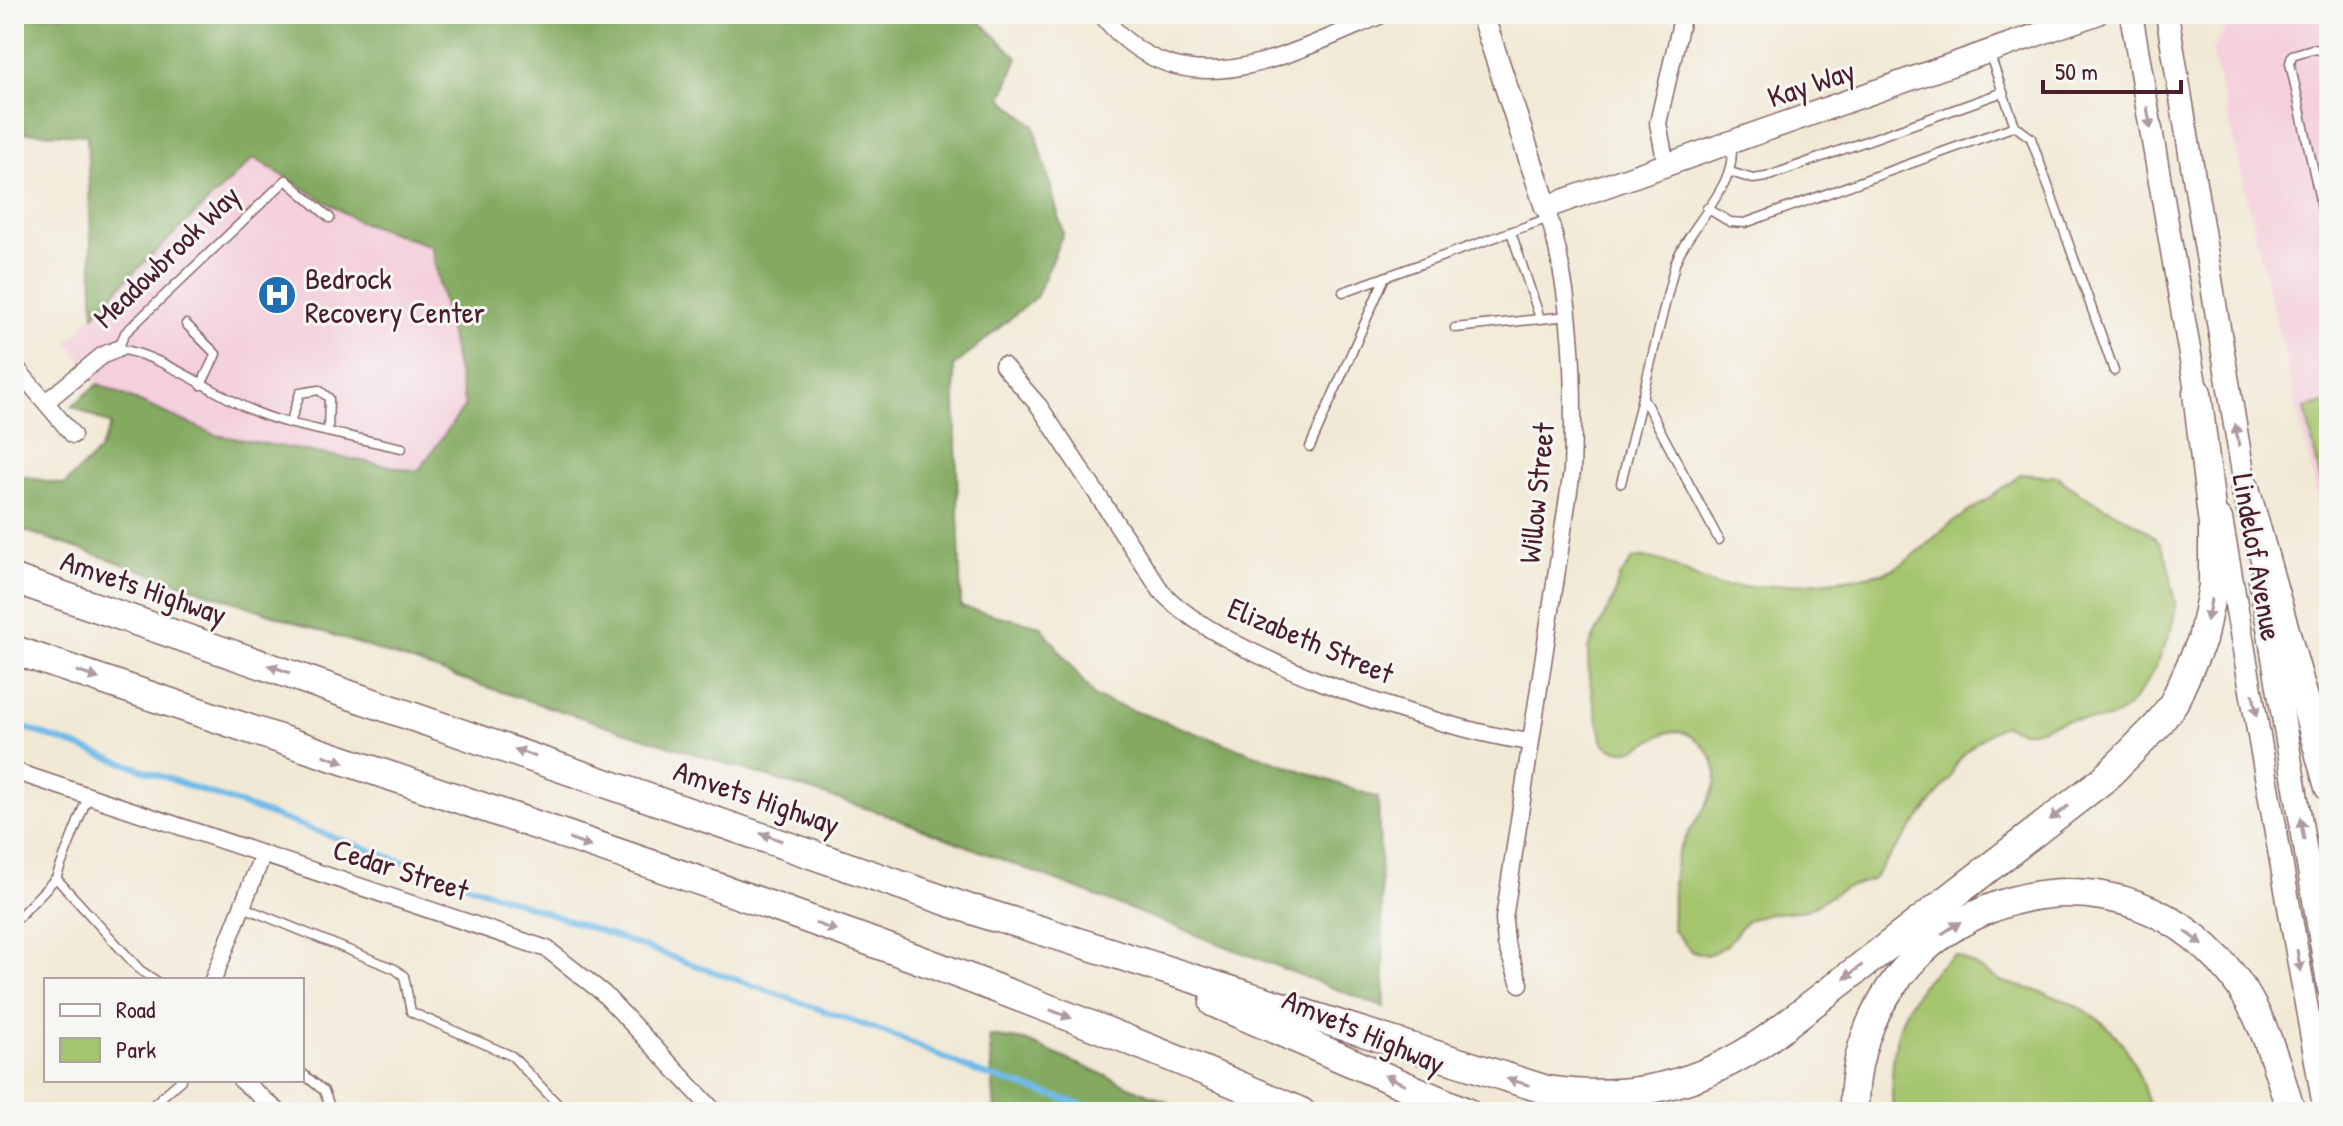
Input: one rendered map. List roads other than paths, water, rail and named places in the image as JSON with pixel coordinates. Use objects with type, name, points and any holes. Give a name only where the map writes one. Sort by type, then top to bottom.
[{"type":"highway","points":[[976,910],[1547,1090],[1577,1095],[1622,1094],[1651,1091],[1708,1074],[1767,1039],[2079,798],[2127,759],[2158,725],[2192,666],[2209,613],[2213,586],[2213,525],[2197,393]]},
{"type":"highway","points":[[2245,488],[2329,787]]},
{"type":"highway","name":"Amvets Highway","points":[[14,579],[976,910],[1230,1010],[1466,1112]]},
{"type":"highway","points":[[14,650],[826,927],[1059,1013],[1301,1112]]},
{"type":"highway","points":[[1854,1112],[1856,1076],[1873,1017],[1895,978],[1914,956],[1964,919],[1991,907],[2019,899],[2063,893],[2121,901],[2161,916],[2217,957],[2251,1002],[2291,1112]]},
{"type":"main road","name":"Willow Street","points":[[1482,14],[1547,212]]},
{"type":"main road","name":"Kay Way","points":[[1547,212],[1666,165],[1989,52],[2051,21],[2096,14]]},
{"type":"main road","name":"Lindelof Avenue","points":[[2131,14],[2325,1112]]},
{"type":"main road","name":"Lindelof Avenue","points":[[2167,14],[2329,989]]},
{"type":"street","points":[[1101,14],[1137,50],[1169,66],[1206,72],[1281,56],[1384,14]]},
{"type":"street","points":[[1666,165],[1658,123],[1683,14]]},
{"type":"street","name":"Willow Street","points":[[1520,984],[1506,944],[1504,919],[1571,485],[1574,407],[1564,272],[1547,212]]},
{"type":"street","name":"Meadowbrook Way","points":[[47,401],[103,355],[118,349]]},
{"type":"street","points":[[14,365],[73,435]]},
{"type":"street","name":"Elizabeth Street","points":[[1003,365],[1039,406],[1161,591],[1183,612],[1258,654],[1324,681],[1473,732],[1530,742]]},
{"type":"street","name":"Cedar Street","points":[[14,771],[547,949],[603,993],[715,1112]]},
{"type":"street","points":[[214,978],[263,854]]},
{"type":"street","points":[[243,1082],[279,1112]]},
{"type":"lane","points":[[2329,51],[2299,50],[2292,55],[2290,63],[2329,241]]},
{"type":"lane","points":[[1989,52],[2015,126],[2031,138],[2114,371]]},
{"type":"lane","points":[[1730,172],[1746,178],[1766,177],[2003,92]]},
{"type":"lane","points":[[1707,208],[1730,222],[1745,223],[2015,126]]},
{"type":"lane","points":[[1621,483],[1675,264],[1730,172],[1730,142]]},
{"type":"lane","name":"Meadowbrook Way","points":[[118,349],[125,333],[286,180],[330,218]]},
{"type":"lane","points":[[1343,292],[1511,232],[1547,212]]},
{"type":"lane","points":[[1511,232],[1540,318]]},
{"type":"lane","points":[[1310,447],[1385,277]]},
{"type":"lane","points":[[1455,328],[1569,315]]},
{"type":"lane","points":[[186,324],[216,354],[201,385]]},
{"type":"lane","points":[[118,349],[152,360],[251,410],[290,423],[402,448]]},
{"type":"lane","points":[[290,423],[300,393],[319,390],[331,404],[328,432]]},
{"type":"lane","points":[[1642,396],[1719,540]]},
{"type":"lane","points":[[14,922],[56,878],[89,796]]},
{"type":"lane","points":[[56,878],[140,970],[152,978]]},
{"type":"lane","points":[[243,907],[395,969],[404,976],[411,1012],[512,1056],[565,1112]]},
{"type":"lane","points":[[304,1075],[324,1091],[332,1112]]},
{"type":"lane","points":[[145,1112],[179,1082]]},
{"type":"waterway","points":[[14,724],[898,1037],[976,1072],[1106,1112]]},
{"type":"place","name":"Bedrock Recovery Center","points":[[277,295]]}]
